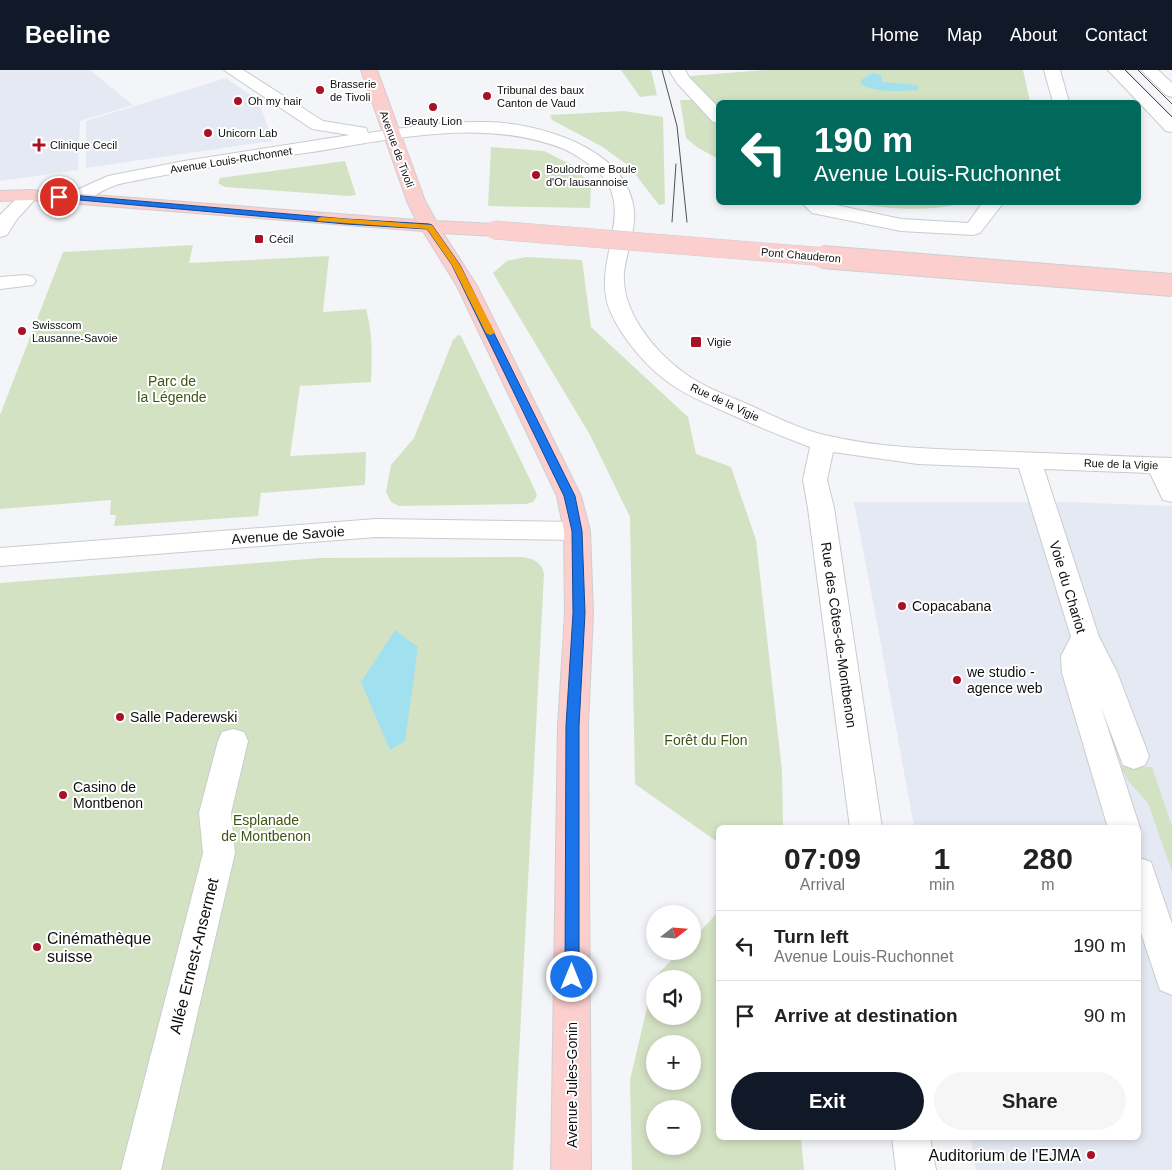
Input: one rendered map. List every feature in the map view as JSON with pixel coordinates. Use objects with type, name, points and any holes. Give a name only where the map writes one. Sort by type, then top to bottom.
[{"type":"main road","name":"Avenue de Tivoli","points":[[369,70],[416,201],[429,226]]},
{"type":"main road","points":[[0,196],[30,195],[74,198],[346,221],[429,226]]},
{"type":"main road","name":"Pont Chauderon","points":[[429,226],[1172,285]]},
{"type":"main road","name":"Avenue Jules-Gonin","points":[[429,226],[467,286],[569,496],[577,531],[579,613],[573,726],[571,1170]]},
{"type":"street","points":[[232,70],[318,125],[391,135]]},
{"type":"street","points":[[677,70],[682,80],[716,115]]},
{"type":"street","points":[[1052,70],[1060,100]]},
{"type":"street","points":[[1116,70],[1172,126]]},
{"type":"street","points":[[1149,70],[1172,92]]},
{"type":"street","name":"Rue de la Vigie","points":[[391,135],[458,127],[509,129],[572,146],[595,160],[610,173],[620,192],[625,216],[614,275],[616,297],[622,314],[642,345],[675,377],[700,392],[779,427],[822,443],[918,456],[1166,466]]},
{"type":"street","name":"Avenue Louis-Ruchonnet","points":[[74,198],[108,180],[184,166],[391,135]]},
{"type":"street","points":[[0,231],[10,216],[30,195]]},
{"type":"street","points":[[813,205],[818,209],[901,225],[973,229],[991,205]]},
{"type":"street","points":[[0,283],[26,281]]},
{"type":"street","name":"Rue des Côtes-de-Montbenon","points":[[822,443],[816,480],[866,825]]},
{"type":"street","name":"Voie du Chariot","points":[[1028,460],[1085,637],[1075,656],[1076,674],[1123,825]]},
{"type":"street","points":[[1166,466],[1172,494]]},
{"type":"street","name":"Avenue de Savoie","points":[[0,557],[376,528],[577,531]]},
{"type":"street","points":[[1085,637],[1103,672],[1134,756]]},
{"type":"street","name":"Allée Ernest-Ansermet","points":[[140,1170],[220,853],[215,813],[233,741]]},
{"type":"street","points":[[1141,879],[1172,978]]},
{"type":"street","points":[[911,1140],[916,1170]]},
{"type":"shaded area","name":"Clinique Cecil","points":[[0,70],[90,70],[133,105],[80,121],[78,170],[0,181]]},
{"type":"shaded area","points":[[226,78],[259,101],[272,141],[86,168],[86,121]]},
{"type":"shaded area","points":[[854,502],[1069,502],[1172,506],[1172,1170],[976,1170],[971,1140],[1141,1140],[1141,825],[914,825]]},
{"type":"green space","points":[[621,70],[651,70],[657,95],[640,97]]},
{"type":"green space","points":[[764,70],[1023,70],[1030,100],[716,100],[716,109],[701,95],[690,76]]},
{"type":"green space","points":[[680,100],[692,100],[716,123],[716,157],[698,148],[686,138]]},
{"type":"green space","points":[[624,111],[663,117],[665,204],[659,205],[629,166],[601,146],[552,120],[550,115]]},
{"type":"green space","name":"Boulodrome Boule d'Or lausannoise","points":[[491,147],[544,151],[572,165],[591,184],[590,208],[488,206]]},
{"type":"green space","points":[[345,161],[356,195],[225,187],[218,183],[220,178]]},
{"type":"green space","points":[[865,205],[954,205],[920,209]]},
{"type":"green space","name":"Parc de la Légende","points":[[193,245],[189,263],[329,256],[323,312],[366,309],[371,336],[371,382],[300,386],[290,456],[366,452],[365,485],[261,493],[258,516],[114,526],[116,515],[110,515],[111,500],[0,509],[0,415],[63,252]]},
{"type":"green space","name":"Forêt du Flon","points":[[526,257],[582,260],[591,327],[688,417],[696,454],[731,467],[756,540],[782,771],[783,825],[716,825],[716,841],[635,784],[630,517],[590,435],[493,273],[507,261]]},
{"type":"green space","points":[[458,335],[461,336],[535,490],[537,496],[533,502],[526,504],[399,506],[391,502],[386,492],[391,465],[414,438],[453,340]]},
{"type":"green space","name":"Esplanade de Montbenon","points":[[521,557],[536,561],[541,566],[544,574],[513,1170],[0,1170],[0,583],[320,558]]},
{"type":"green space","points":[[1120,766],[1152,767],[1172,826],[1172,872],[1148,803],[1129,782]]},
{"type":"green space","points":[[716,914],[716,1140],[801,1140],[804,1170],[632,1170],[630,1080],[646,1012],[646,1025],[701,1025],[701,970],[662,970],[671,960],[701,960],[701,930]]},
{"type":"water","points":[[872,73],[881,75],[882,82],[918,85],[919,88],[917,90],[888,91],[874,89],[861,84],[861,80]]},
{"type":"water","points":[[395,630],[418,647],[405,741],[390,750],[361,682]]},
{"type":"tram line","points":[[662,70],[677,126],[687,222]]},
{"type":"tram line","points":[[1125,70],[1172,117]]},
{"type":"tram line","points":[[1138,70],[1172,104]]},
{"type":"tram line","points":[[672,222],[676,164]]},
{"type":"slow traffic","points":[[321,219],[429,226],[456,265],[490,333]]},
{"type":"place","name":"Brasserie de Tivoli","points":[[320,90]]},
{"type":"place","name":"Tribunal des baux Canton de Vaud","points":[[487,96]]},
{"type":"place","name":"Oh my hair","points":[[238,101]]},
{"type":"place","name":"Beauty Lion","points":[[433,107]]},
{"type":"place","name":"Unicorn Lab","points":[[208,133]]},
{"type":"place","name":"Clinique Cecil","points":[[39,145]]},
{"type":"place","name":"Boulodrome Boule d'Or lausannoise","points":[[536,175]]},
{"type":"place","name":"Cécil","points":[[259,239]]},
{"type":"place","name":"Swisscom Lausanne-Savoie","points":[[22,331]]},
{"type":"place","name":"Vigie","points":[[696,342]]},
{"type":"place","name":"Copacabana","points":[[902,606]]},
{"type":"place","name":"we studio - agence web","points":[[957,680]]},
{"type":"place","name":"Salle Paderewski","points":[[120,717]]},
{"type":"place","name":"Casino de Montbenon","points":[[63,795]]},
{"type":"place","name":"Cinémathèque suisse","points":[[37,947]]},
{"type":"place","name":"Auditorium de l'EJMA","points":[[1091,1155]]},
{"type":"route","points":[[59,197],[346,221],[429,226],[456,265],[569,496],[577,531],[579,613],[573,726],[572,977]]}]
